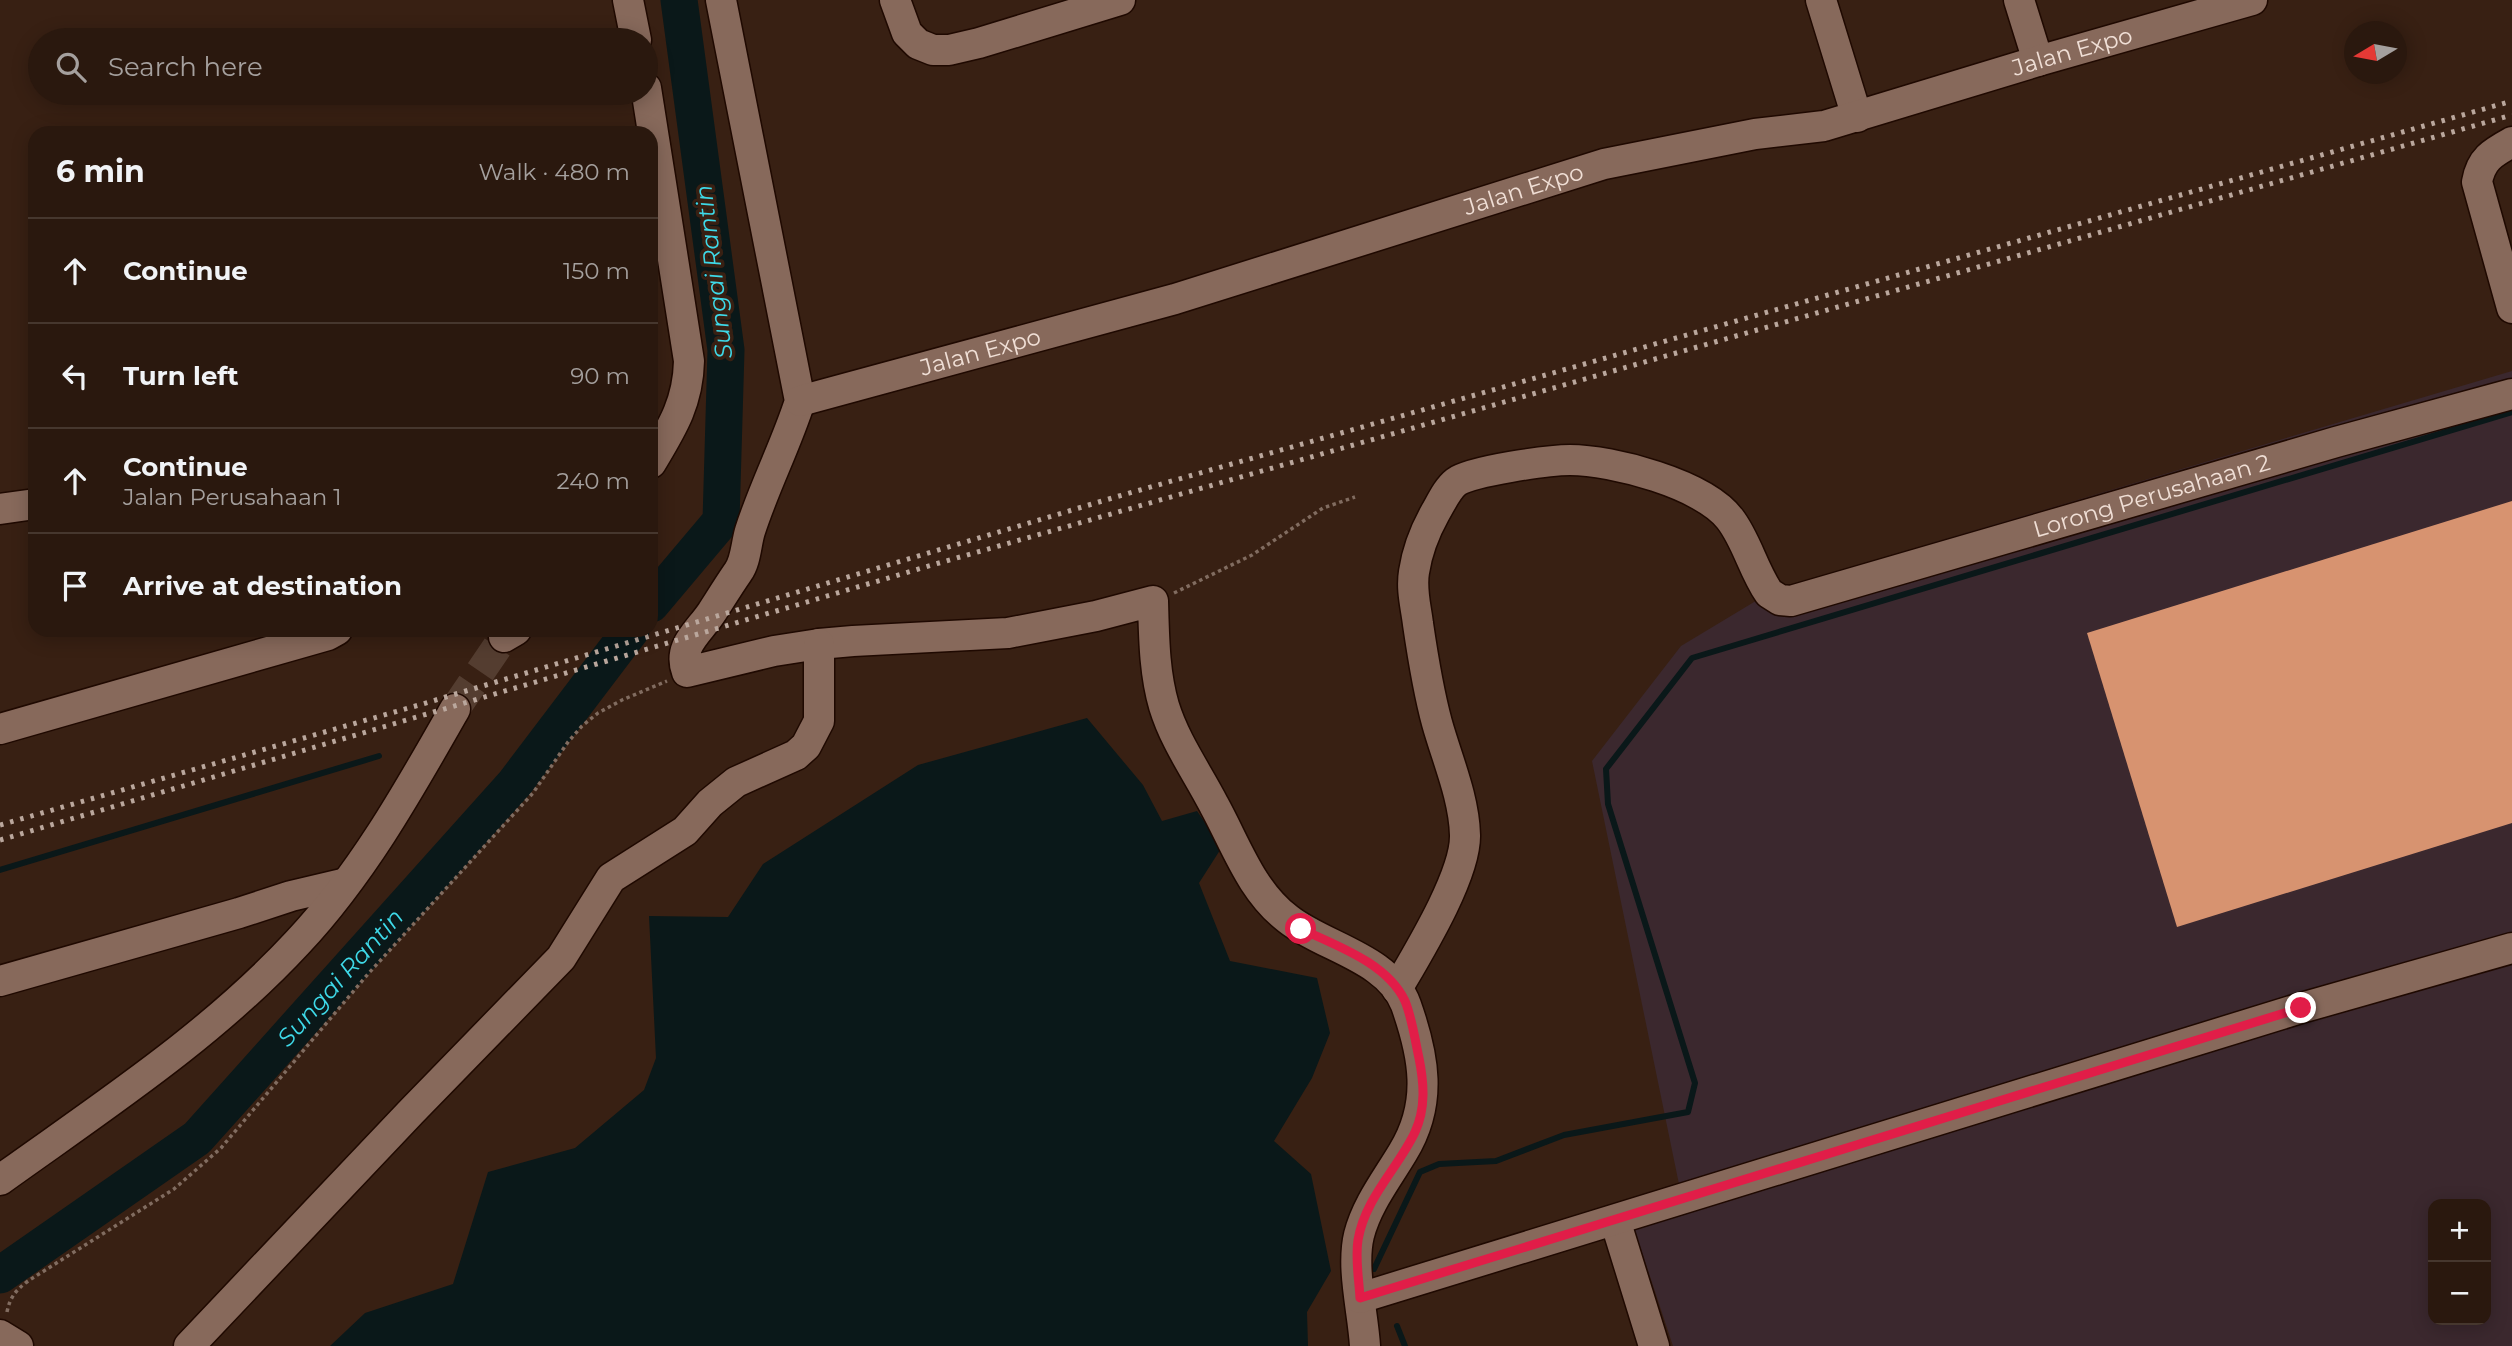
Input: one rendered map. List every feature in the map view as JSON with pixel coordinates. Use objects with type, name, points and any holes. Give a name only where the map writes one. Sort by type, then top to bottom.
[{"type":"street","points":[[628,0],[634,28]]},
{"type":"street","points":[[721,0],[800,401],[792,428],[751,530],[741,568],[711,613],[691,637],[684,653],[687,672],[774,651],[819,645],[888,638],[1008,633],[1096,616],[1153,601],[1158,679],[1172,730],[1249,873],[1268,900],[1286,917],[1301,929],[1371,964],[1397,989],[1405,1003],[1416,1042],[1424,1095],[1416,1131],[1379,1188],[1364,1217],[1358,1238],[1356,1256],[1365,1346]]},
{"type":"street","points":[[895,0],[906,33],[918,44],[933,50],[949,50],[1120,0]]},
{"type":"street","points":[[1821,0],[1857,117]]},
{"type":"street","points":[[2019,0],[2038,61]]},
{"type":"street","name":"Jalan Expo","points":[[800,401],[1175,299],[1604,164],[1741,137],[1824,126],[2217,5],[2252,0]]},
{"type":"street","points":[[649,105],[652,126]]},
{"type":"street","points":[[2512,142],[2487,157],[2479,168],[2477,182],[2512,309]]},
{"type":"street","points":[[658,164],[689,361],[688,383],[681,410],[658,451]]},
{"type":"street","name":"Lorong Perusahaan 2","points":[[1397,989],[1439,912],[1456,874],[1465,837],[1459,798],[1430,696],[1413,593],[1413,574],[1418,553],[1432,519],[1456,482],[1471,476],[1561,460],[1579,460],[1636,470],[1700,495],[1719,507],[1731,519],[1769,593],[1780,600],[1791,601],[2336,442],[2512,394]]},
{"type":"street","points":[[0,509],[28,505]]},
{"type":"street","points":[[0,729],[321,637]]},
{"type":"street","points":[[189,1346],[561,958],[611,878],[685,831],[710,803],[736,782],[796,755],[806,746],[819,721],[819,645]]},
{"type":"street","points":[[0,1180],[211,1026],[299,942],[346,883],[403,800],[455,709]]},
{"type":"street","points":[[0,981],[291,896],[346,883]]},
{"type":"street","points":[[1360,1298],[2301,1008],[2512,948]]},
{"type":"street","points":[[1615,1220],[1654,1346]]},
{"type":"path","points":[[1153,601],[1197,583],[1252,555],[1323,508],[1355,497]]},
{"type":"path","points":[[10,1341],[6,1314],[16,1290],[174,1189],[222,1148],[368,974],[533,793],[568,741],[582,726],[598,713],[622,700],[687,672]]},
{"type":"shaded area","points":[[2512,371],[2512,1346],[1673,1346],[1628,1210],[1680,1189],[1592,761],[1681,646],[1774,590]]},
{"type":"shaded area","points":[[1087,718],[1143,785],[1162,821],[1197,811],[1222,847],[1199,883],[1230,961],[1317,978],[1330,1033],[1312,1078],[1274,1141],[1311,1174],[1331,1271],[1307,1312],[1308,1346],[330,1346],[365,1313],[453,1284],[488,1172],[575,1148],[644,1090],[656,1058],[649,916],[728,917],[763,864],[918,765]]},
{"type":"building","points":[[2512,501],[2512,823],[2177,927],[2087,633]]},
{"type":"waterway","name":"Sungai Rantin","points":[[658,596],[721,521],[726,350],[679,0]]},
{"type":"waterway","points":[[1374,1269],[1420,1172],[1439,1164],[1496,1161],[1564,1135],[1688,1112],[1695,1083],[1608,804],[1606,769],[1692,658],[2512,412]]},
{"type":"waterway","name":"Sungai Rantin","points":[[0,1275],[197,1138],[515,783],[626,637]]},
{"type":"waterway","points":[[0,870],[379,756]]},
{"type":"waterway","points":[[1397,1326],[1405,1346]]},
{"type":"tunnel","points":[[455,709],[504,637]]},
{"type":"railway","points":[[658,634],[1119,496],[2512,101]]},
{"type":"railway","points":[[0,840],[939,563],[2512,115]]},
{"type":"railway","points":[[0,825],[647,637]]},
{"type":"route","points":[[1301,929],[1371,964],[1397,989],[1405,1003],[1421,1069],[1424,1095],[1416,1131],[1379,1188],[1364,1217],[1358,1238],[1356,1256],[1360,1298],[2301,1008]]}]
